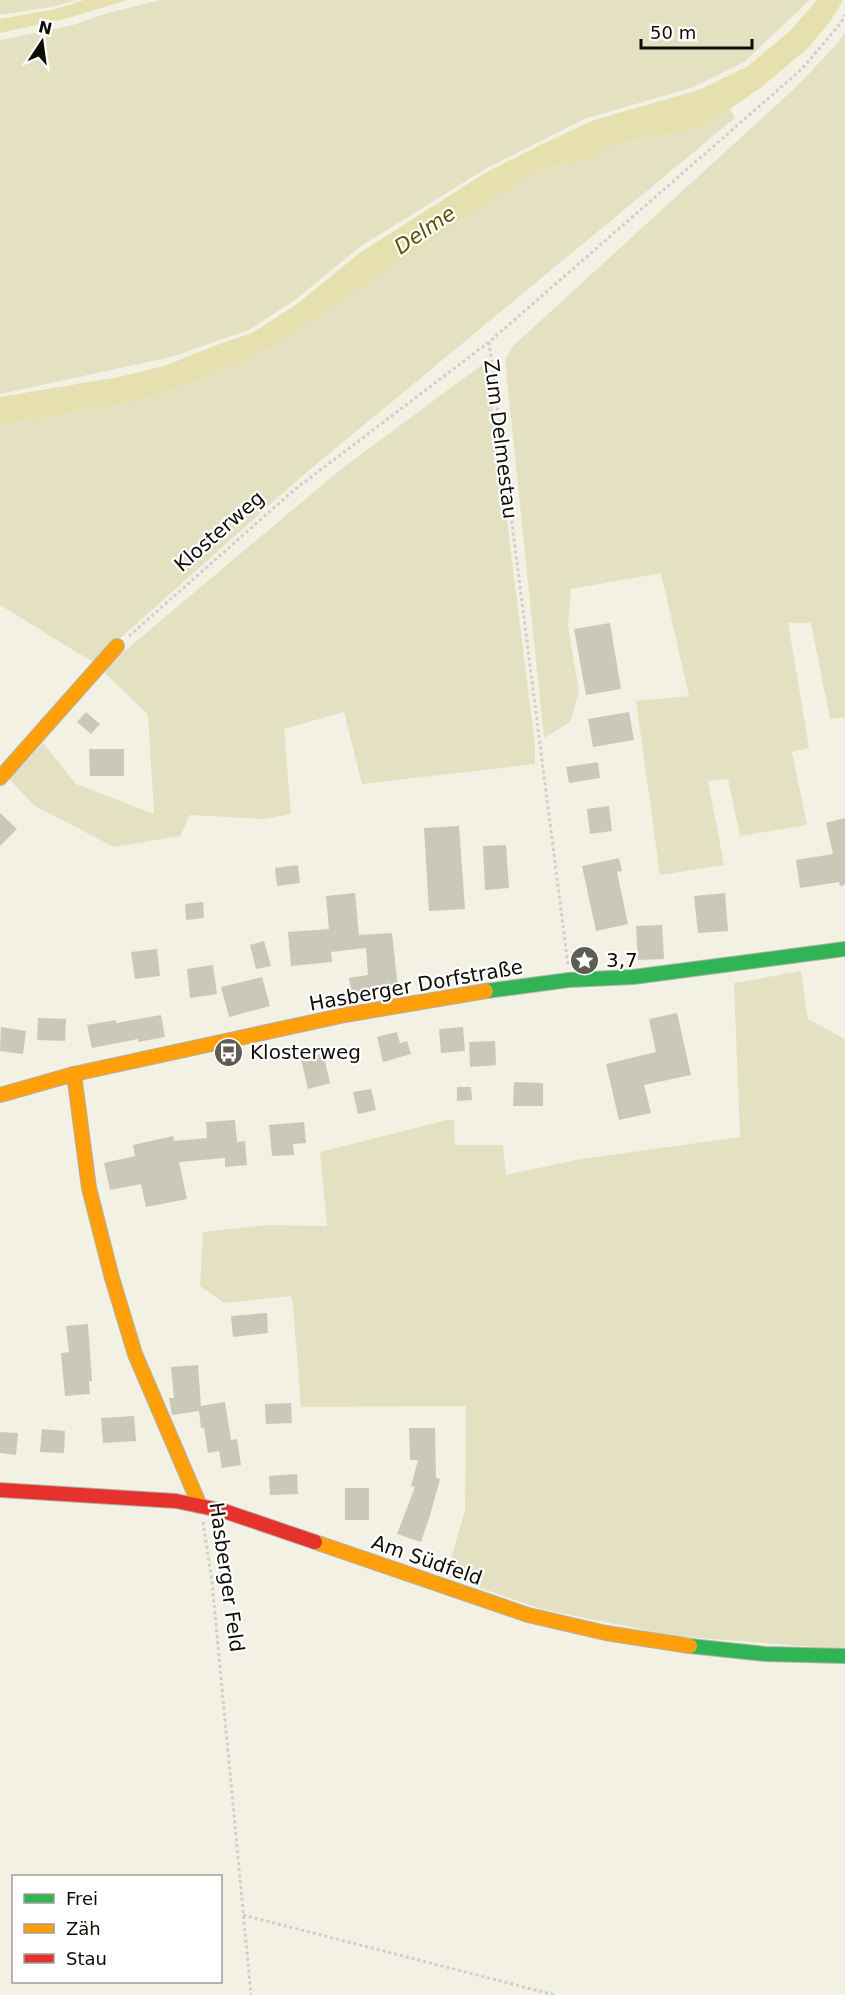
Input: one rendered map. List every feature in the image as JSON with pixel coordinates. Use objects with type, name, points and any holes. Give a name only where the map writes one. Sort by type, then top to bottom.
[{"type":"street","points":[[0,778],[117,646]]},
{"type":"street","name":"Hasberger Dorfstraße","points":[[0,1095],[74,1074],[345,1015],[468,993],[569,980],[633,977],[845,949]]},
{"type":"street","name":"Hasberger Feld","points":[[74,1074],[89,1188],[135,1354],[200,1506]]},
{"type":"street","name":"Am Südfeld","points":[[0,1490],[150,1498],[224,1511],[528,1615],[569,1626],[719,1650],[771,1655],[845,1656]]},
{"type":"path","name":"Zum Delmestau","points":[[569,980],[489,342],[802,69],[845,15]]},
{"type":"path","name":"Klosterweg","points":[[117,646],[294,490],[489,342]]},
{"type":"path","name":"Hasberger Feld","points":[[200,1506],[212,1582],[251,1995]]},
{"type":"path","points":[[243,1915],[555,1995]]},
{"type":"shaded area","points":[[0,0],[76,0],[57,6],[0,15]]},
{"type":"shaded area","points":[[160,0],[810,0],[744,62],[691,88],[584,119],[487,168],[361,246],[295,300],[249,330],[171,357],[0,394],[0,40],[73,25],[104,14]]},
{"type":"shaded area","points":[[845,32],[845,717],[830,719],[811,623],[788,623],[809,748],[792,752],[807,825],[740,836],[728,779],[708,781],[724,865],[660,875],[636,701],[689,696],[661,573],[571,589],[568,626],[579,691],[570,722],[544,738],[505,360],[513,346],[795,88],[837,44]]},
{"type":"shaded area","points":[[730,109],[735,118],[301,477],[107,650],[96,664],[0,605],[0,425],[131,403],[210,376],[272,347],[521,180],[557,165],[586,160],[616,144],[696,128]]},
{"type":"shaded area","points":[[487,361],[535,744],[535,764],[362,784],[344,712],[284,729],[291,814],[265,819],[190,815],[180,836],[114,847],[35,806],[9,779],[43,743],[76,784],[154,814],[148,715],[102,670],[340,470]]},
{"type":"shaded area","points":[[801,971],[808,1019],[845,1039],[845,1648],[675,1636],[541,1609],[446,1576],[465,1510],[466,1406],[301,1407],[291,1296],[224,1303],[200,1286],[203,1232],[267,1225],[327,1226],[320,1152],[447,1120],[454,1120],[455,1145],[503,1145],[506,1175],[576,1160],[740,1137],[734,983]]},
{"type":"water","points":[[84,0],[127,0],[68,18],[0,33],[0,19],[56,9]]},
{"type":"water","name":"Delme","points":[[817,0],[843,0],[832,19],[808,48],[763,86],[730,109],[696,128],[616,144],[586,160],[557,165],[521,180],[272,347],[210,376],[131,403],[0,425],[0,397],[119,377],[164,366],[252,333],[297,304],[361,252],[485,173],[594,120],[699,90],[748,66],[790,31]]},
{"type":"building","points":[[610,623],[621,689],[586,695],[574,629]]},
{"type":"building","points":[[86,712],[100,724],[91,734],[77,722]]},
{"type":"building","points":[[629,712],[634,740],[593,747],[588,719]]},
{"type":"building","points":[[89,749],[124,749],[124,776],[90,776]]},
{"type":"building","points":[[598,762],[600,778],[569,783],[566,767]]},
{"type":"building","points":[[609,806],[612,831],[590,834],[587,809]]},
{"type":"building","points":[[0,813],[17,829],[0,846]]},
{"type":"building","points":[[845,818],[845,885],[840,886],[839,882],[800,888],[796,860],[833,854],[826,823]]},
{"type":"building","points":[[459,826],[465,909],[429,911],[424,828]]},
{"type":"building","points":[[506,845],[509,888],[485,890],[483,846]]},
{"type":"building","points":[[619,858],[622,871],[617,872],[628,924],[596,931],[582,866]]},
{"type":"building","points":[[298,865],[300,883],[277,886],[275,868]]},
{"type":"building","points":[[355,893],[359,935],[392,933],[398,989],[352,996],[349,978],[368,975],[366,948],[331,952],[332,962],[291,966],[288,932],[329,929],[326,896]]},
{"type":"building","points":[[725,893],[728,931],[698,933],[694,896]]},
{"type":"building","points":[[203,902],[204,918],[186,920],[185,904]]},
{"type":"building","points":[[662,925],[664,959],[638,960],[636,926]]},
{"type":"building","points":[[264,941],[271,966],[256,969],[250,945]]},
{"type":"building","points":[[157,949],[160,976],[135,979],[131,952]]},
{"type":"building","points":[[213,965],[217,994],[190,998],[187,969]]},
{"type":"building","points":[[262,977],[270,1006],[229,1017],[221,987]]},
{"type":"building","points":[[677,1013],[691,1075],[644,1085],[651,1113],[619,1120],[606,1064],[656,1052],[649,1019]]},
{"type":"building","points":[[161,1015],[165,1037],[138,1042],[138,1039],[92,1048],[87,1025],[116,1020],[116,1023]]},
{"type":"building","points":[[38,1018],[66,1019],[65,1041],[37,1040]]},
{"type":"building","points":[[1,1027],[26,1031],[23,1054],[0,1051]]},
{"type":"building","points":[[463,1027],[465,1051],[441,1053],[439,1029]]},
{"type":"building","points":[[397,1032],[400,1043],[407,1041],[411,1054],[383,1062],[377,1037]]},
{"type":"building","points":[[495,1041],[496,1065],[470,1067],[469,1042]]},
{"type":"building","points":[[323,1053],[330,1083],[308,1089],[301,1059]]},
{"type":"building","points":[[514,1082],[543,1083],[543,1106],[513,1106]]},
{"type":"building","points":[[457,1087],[471,1087],[472,1100],[457,1101]]},
{"type":"building","points":[[371,1089],[376,1110],[358,1114],[353,1092]]},
{"type":"building","points":[[235,1120],[237,1142],[245,1141],[247,1165],[225,1167],[225,1158],[179,1162],[187,1199],[146,1207],[141,1184],[110,1190],[104,1163],[135,1156],[133,1145],[173,1136],[174,1141],[207,1138],[206,1122]]},
{"type":"building","points":[[304,1122],[306,1143],[293,1144],[294,1155],[272,1156],[269,1125]]},
{"type":"building","points":[[267,1313],[268,1333],[233,1337],[231,1316]]},
{"type":"building","points":[[88,1324],[92,1381],[89,1381],[90,1394],[65,1396],[61,1353],[69,1352],[66,1326]]},
{"type":"building","points":[[198,1365],[201,1406],[225,1402],[231,1440],[237,1439],[241,1465],[222,1468],[219,1451],[208,1453],[199,1411],[172,1415],[169,1398],[174,1398],[171,1367]]},
{"type":"building","points":[[291,1403],[292,1423],[266,1424],[265,1404]]},
{"type":"building","points":[[134,1416],[136,1441],[103,1443],[101,1418]]},
{"type":"building","points":[[409,1428],[435,1428],[436,1478],[440,1479],[421,1542],[397,1534],[415,1487],[411,1486],[418,1460],[410,1460]]},
{"type":"building","points":[[42,1429],[65,1431],[64,1453],[40,1452]]},
{"type":"building","points":[[0,1432],[18,1433],[16,1455],[0,1453]]},
{"type":"building","points":[[297,1474],[298,1494],[270,1495],[269,1476]]},
{"type":"building","points":[[345,1488],[369,1488],[369,1520],[345,1520]]},
{"type":"traffic: fast","points":[[486,991],[569,980],[633,977],[845,949]]},
{"type":"traffic: fast","points":[[690,1646],[765,1654],[845,1656]]},
{"type":"traffic: slow","points":[[0,778],[117,646]]},
{"type":"traffic: slow","points":[[0,1095],[74,1074],[345,1015],[486,991]]},
{"type":"traffic: slow","points":[[74,1074],[89,1188],[112,1278],[135,1354],[200,1506]]},
{"type":"traffic: slow","points":[[315,1542],[528,1615],[606,1633],[690,1646]]},
{"type":"traffic: jam","points":[[0,1490],[176,1501],[224,1511],[315,1542]]},
{"type":"place","name":"3,7","points":[[585,960]]},
{"type":"place","name":"Klosterweg","points":[[229,1052]]}]
